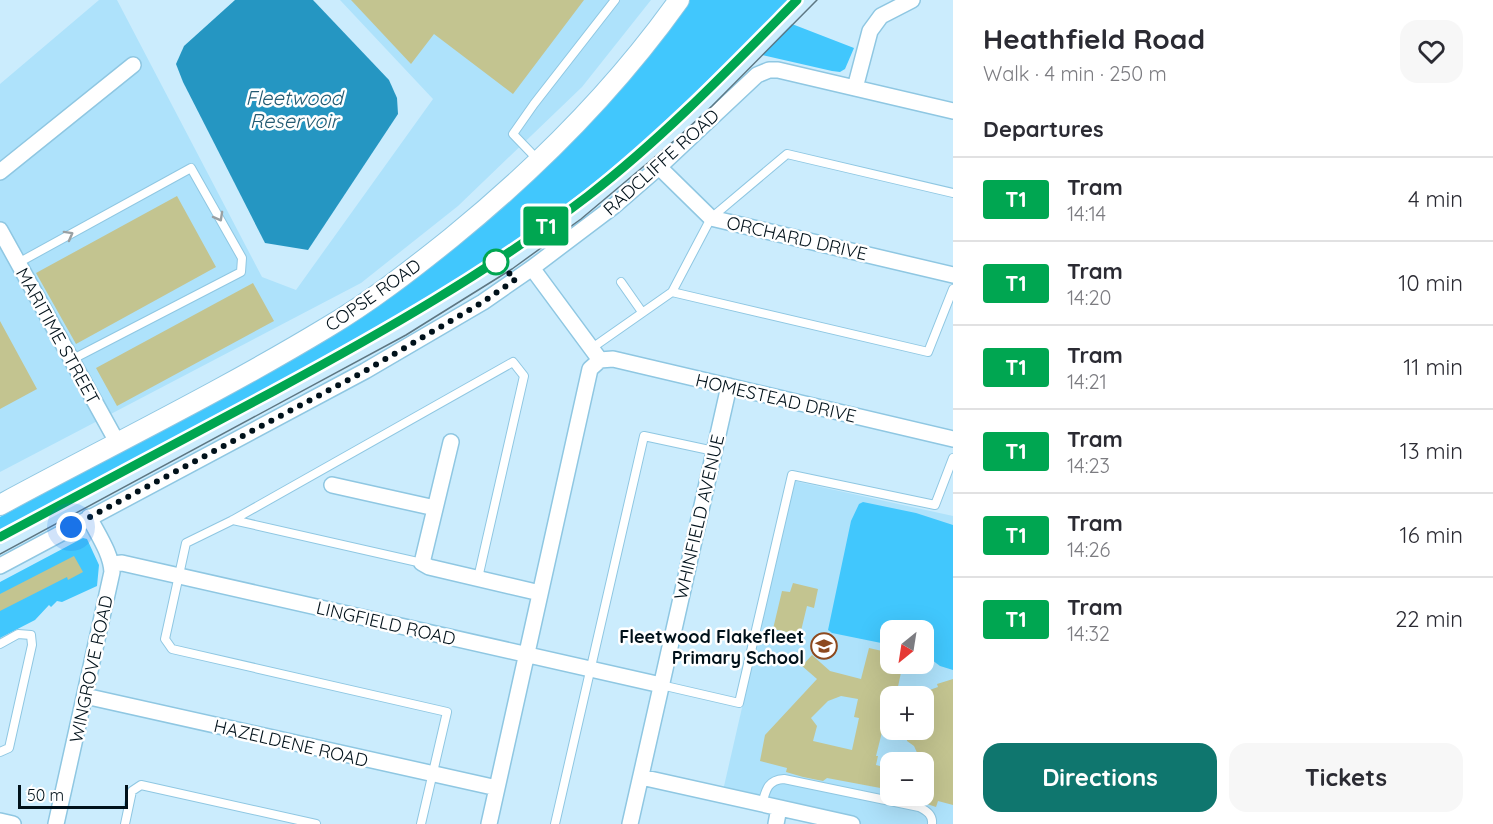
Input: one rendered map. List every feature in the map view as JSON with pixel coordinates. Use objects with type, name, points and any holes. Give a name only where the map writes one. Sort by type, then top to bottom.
[{"type":"street","name":"COPSE ROAD","points":[[0,505],[209,395],[328,327],[406,275],[540,162],[597,102],[679,0]]},
{"type":"street","points":[[912,0],[881,16],[870,31],[855,88],[953,111]]},
{"type":"street","points":[[0,172],[133,65]]},
{"type":"street","name":"RADCLIFFE ROAD","points":[[0,566],[374,366],[483,302],[607,211],[659,167],[757,75],[769,70],[778,70],[855,88]]},
{"type":"street","name":"ORCHARD DRIVE","points":[[659,167],[711,218],[953,275]]},
{"type":"street","name":"MARITIME STREET","points":[[0,230],[117,442]]},
{"type":"street","points":[[489,824],[590,369],[596,354],[532,268]]},
{"type":"street","name":"HOMESTEAD DRIVE","points":[[596,354],[953,439]]},
{"type":"street","name":"WHINFIELD AVENUE","points":[[630,824],[729,386]]},
{"type":"street","points":[[451,442],[422,563],[429,567],[540,593]]},
{"type":"street","points":[[332,485],[435,508]]},
{"type":"street","points":[[88,518],[112,564]]},
{"type":"street","name":"LINGFIELD ROAD","points":[[112,564],[122,563],[661,685]]},
{"type":"street","name":"WINGROVE ROAD","points":[[56,824],[112,564]]},
{"type":"street","name":"HAZELDENE ROAD","points":[[85,696],[497,789]]},
{"type":"street","points":[[641,777],[852,824]]},
{"type":"street","points":[[776,824],[779,808]]},
{"type":"street","points":[[0,821],[13,824]]},
{"type":"lane","points":[[540,162],[513,134],[615,0]]},
{"type":"lane","points":[[596,354],[642,312],[672,292],[711,218],[787,154],[953,193]]},
{"type":"lane","points":[[18,263],[191,168],[242,258],[241,272],[71,360]]},
{"type":"lane","points":[[621,282],[642,312]]},
{"type":"lane","points":[[672,292],[928,352],[953,289]]},
{"type":"lane","points":[[421,824],[447,712],[172,649],[165,639],[186,543],[233,520],[513,362],[524,376],[478,578]]},
{"type":"lane","points":[[555,824],[644,436],[714,451]]},
{"type":"lane","points":[[661,685],[739,704],[792,475],[935,505],[953,458]]},
{"type":"lane","points":[[233,520],[422,563]]},
{"type":"lane","points":[[0,644],[18,634],[31,635],[32,645],[9,748],[0,752]]},
{"type":"lane","points":[[762,804],[768,784],[774,780],[784,779],[919,807],[927,811],[932,824]]},
{"type":"lane","points":[[125,824],[132,791],[141,785],[316,824]]},
{"type":"shaded area","points":[[99,0],[117,0],[262,277],[296,290],[433,99],[340,0],[651,0],[582,87],[458,206],[361,283],[0,472],[0,84]]},
{"type":"shaded area","points":[[679,0],[789,0],[633,150],[566,205],[495,256],[419,304],[342,348],[0,531],[0,517],[123,450],[418,275],[499,211]]},
{"type":"shaded area","points":[[792,24],[854,48],[845,69],[840,72],[832,71],[762,55]]},
{"type":"shaded area","name":"Fleetwood Flakefleet Primary School","points":[[794,481],[953,516],[953,824],[851,824],[722,795]]},
{"type":"shaded area","points":[[863,502],[916,513],[953,525],[953,670],[934,662],[934,620],[880,620],[880,643],[832,633],[828,630],[851,521],[859,504]]},
{"type":"shaded area","points":[[83,538],[87,539],[99,565],[97,586],[62,602],[57,601],[51,607],[49,605],[35,620],[0,638],[0,582]]},
{"type":"water","name":"Fleetwood Reservoir","points":[[235,0],[313,0],[389,80],[397,98],[398,114],[308,250],[265,243],[176,64],[184,46]]},
{"type":"building","points":[[351,0],[584,0],[513,94],[434,34],[411,64]]},
{"type":"building","points":[[177,196],[216,267],[76,344],[36,273]]},
{"type":"building","points":[[253,283],[274,321],[117,406],[96,368]]},
{"type":"building","points":[[0,321],[37,389],[0,409]]},
{"type":"building","points":[[74,556],[83,572],[68,580],[67,577],[0,611],[0,594]]},
{"type":"building","points":[[793,583],[818,589],[814,608],[807,606],[800,635],[773,629],[782,591],[790,592]]},
{"type":"building","points":[[869,648],[880,650],[880,674],[901,674],[898,686],[880,686],[880,740],[876,765],[880,766],[880,788],[827,778],[823,781],[803,777],[786,772],[787,768],[760,761],[765,735],[817,679],[802,666],[812,655],[830,671],[861,679]],"holes":[[[841,696],[858,699],[854,717],[859,718],[852,750],[813,741],[817,726],[811,718],[828,701]]]},
{"type":"building","points":[[953,679],[953,805],[938,801],[936,807],[933,806],[934,752],[917,752],[907,740],[934,740],[934,688],[938,687],[937,684]]},
{"type":"tram line","points":[[0,537],[352,348],[512,250],[588,196],[643,150],[696,101],[797,0]]},
{"type":"tram line","name":"T1","points":[[0,537],[379,334],[495,263],[588,196],[628,163],[693,105],[797,0]]},
{"type":"tram line","points":[[0,554],[406,335],[512,269],[581,219],[675,140],[817,0]]},
{"type":"place","name":"Fleetwood Flakefleet Primary School","points":[[824,646]]},
{"type":"route","points":[[71,527],[365,371],[483,302],[516,279],[496,262]]}]
